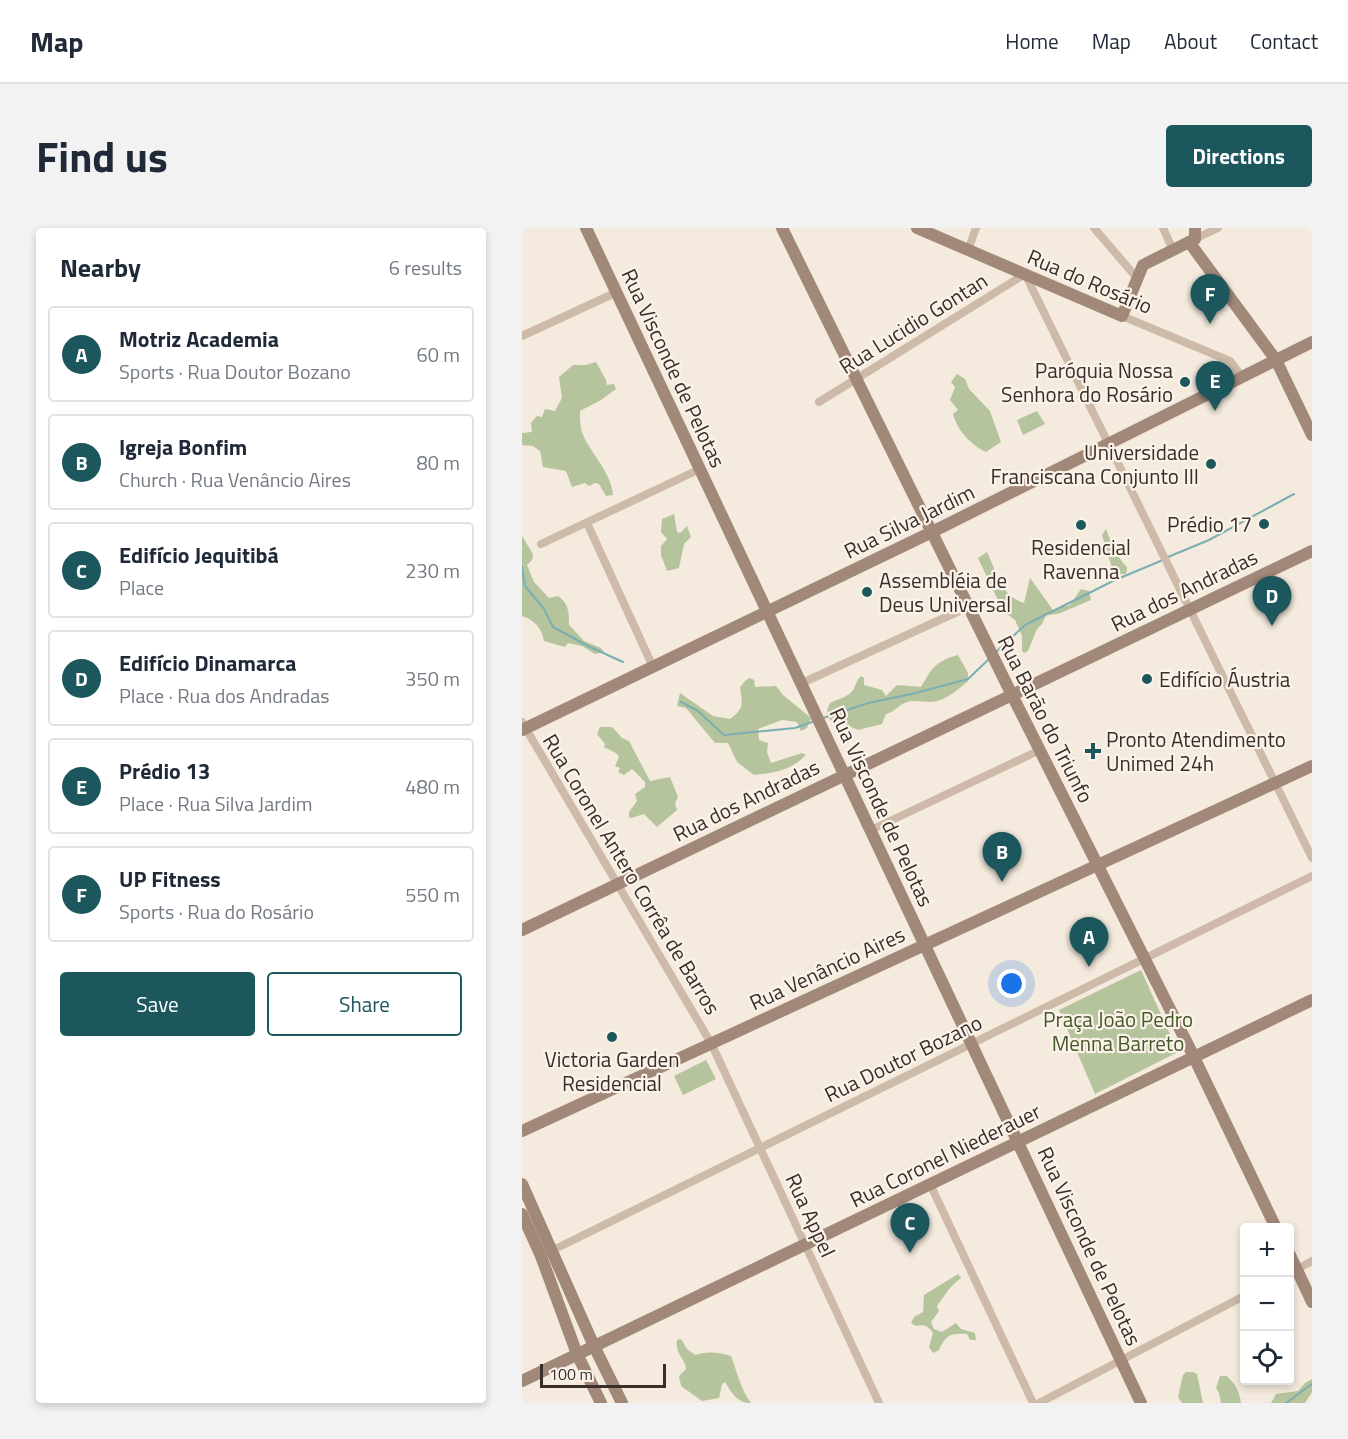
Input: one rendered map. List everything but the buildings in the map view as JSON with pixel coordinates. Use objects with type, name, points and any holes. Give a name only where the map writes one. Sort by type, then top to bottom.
[{"type":"street","name":"Rua Visconde de Pelotas","points":[[586,228],[1141,1403]]},
{"type":"street","name":"Rua Barão do Triunfo","points":[[782,228],[1274,1223]]},
{"type":"street","name":"Rua do Rosário","points":[[917,228],[1230,362],[1242,377]]},
{"type":"street","points":[[968,250],[976,228]]},
{"type":"street","points":[[1094,228],[1137,278]]},
{"type":"street","points":[[1163,228],[1173,250]]},
{"type":"street","points":[[1122,316],[1143,265],[1173,250],[1193,236],[1218,228]]},
{"type":"street","points":[[1193,236],[1276,360],[1312,435]]},
{"type":"street","points":[[1025,274],[1312,858]]},
{"type":"street","name":"Rua Lucidio Gontan","points":[[819,402],[1025,274]]},
{"type":"street","points":[[522,336],[617,292]]},
{"type":"street","name":"Rua Silva Jardim","points":[[523,727],[932,532],[1312,342]]},
{"type":"street","points":[[541,544],[700,469]]},
{"type":"street","points":[[587,523],[653,667]]},
{"type":"street","name":"Rua dos Andradas","points":[[522,930],[1312,551]]},
{"type":"street","points":[[802,683],[968,607]]},
{"type":"street","name":"Rua Coronel Antero Corrêa de Barros","points":[[523,727],[711,1043]]},
{"type":"street","points":[[871,830],[1040,750]]},
{"type":"street","name":"Rua Venâncio Aires","points":[[522,1131],[1312,766]]},
{"type":"street","name":"Rua Doutor Bozano","points":[[547,1253],[1312,876]]},
{"type":"street","name":"Rua Coronel Niederauer","points":[[577,1354],[1312,1000]]},
{"type":"street","name":"Rua Appel","points":[[711,1043],[879,1403]]},
{"type":"street","points":[[522,1184],[547,1253],[577,1354],[601,1403]]},
{"type":"street","points":[[930,1184],[1033,1403]]},
{"type":"street","points":[[522,1215],[547,1253],[622,1403]]},
{"type":"street","points":[[1294,1270],[1312,1261]]},
{"type":"street","points":[[1294,1273],[1312,1302]]},
{"type":"street","points":[[1039,1403],[1240,1299]]},
{"type":"street","points":[[522,1381],[577,1354]]},
{"type":"green space","points":[[596,362],[607,385],[614,384],[616,389],[580,411],[580,423],[583,435],[612,487],[613,495],[606,496],[599,484],[589,486],[585,483],[572,487],[566,471],[543,467],[540,451],[533,446],[522,445],[522,433],[532,432],[531,423],[537,416],[542,417],[545,409],[555,411],[562,398],[559,377],[573,365]]},
{"type":"green space","points":[[957,374],[965,379],[969,389],[990,411],[1001,442],[986,452],[965,436],[955,420],[953,414],[958,410],[950,400],[955,387],[951,382]]},
{"type":"green space","points":[[1037,411],[1045,424],[1023,435],[1017,420]]},
{"type":"green space","points":[[674,514],[677,532],[680,533],[687,526],[691,537],[684,544],[679,568],[667,571],[661,555],[661,546],[667,539],[661,532],[662,519]]},
{"type":"green space","points":[[1106,529],[1118,555],[1127,567],[1126,574],[1117,574],[1111,565],[1102,535]]},
{"type":"green space","points":[[522,536],[533,554],[532,560],[527,565],[534,582],[549,598],[558,596],[562,599],[568,609],[569,625],[584,641],[601,648],[604,652],[595,654],[582,646],[568,643],[565,647],[544,641],[537,626],[522,616]]},
{"type":"green space","points":[[987,552],[1001,583],[1016,600],[1024,603],[1030,578],[1053,610],[1070,605],[1081,589],[1089,591],[1091,600],[1058,614],[1046,615],[1028,651],[1024,653],[1022,636],[1015,620],[1003,611],[978,558]]},
{"type":"green space","points":[[958,655],[968,673],[968,681],[946,697],[931,702],[907,702],[886,714],[882,724],[858,730],[842,723],[832,722],[828,715],[830,703],[851,692],[861,676],[864,678],[864,685],[882,690],[886,696],[897,685],[921,687],[935,666]]},
{"type":"green space","points":[[750,678],[754,680],[755,687],[776,686],[783,695],[811,718],[807,728],[801,731],[797,722],[782,720],[758,729],[759,740],[768,743],[767,752],[771,763],[802,753],[806,755],[795,764],[776,772],[754,775],[737,762],[728,743],[715,743],[686,708],[677,706],[680,693],[713,716],[730,719],[738,712],[741,705],[740,687]]},
{"type":"green space","points":[[600,727],[612,727],[622,738],[629,741],[650,781],[670,777],[678,797],[675,803],[677,810],[657,827],[644,814],[629,817],[629,812],[637,801],[635,794],[645,787],[645,782],[632,769],[624,775],[618,772],[620,768],[615,766],[619,757],[604,747],[605,744],[597,734]]},
{"type":"green space","name":"Praça João Pedro Menna Barreto","points":[[1141,970],[1178,1052],[1095,1094],[1059,1010]]},
{"type":"green space","points":[[706,1060],[716,1079],[683,1095],[674,1076]]},
{"type":"green space","points":[[958,1274],[961,1278],[950,1288],[937,1306],[939,1311],[931,1322],[934,1329],[942,1332],[956,1323],[961,1329],[975,1333],[976,1340],[970,1340],[967,1334],[956,1334],[946,1338],[939,1350],[933,1353],[929,1347],[933,1333],[926,1326],[916,1326],[911,1323],[914,1317],[923,1312],[924,1295]]},
{"type":"green space","points":[[681,1339],[687,1349],[695,1355],[713,1352],[731,1356],[742,1387],[751,1403],[738,1399],[725,1382],[722,1384],[719,1398],[702,1401],[681,1386],[679,1376],[686,1369],[677,1349],[677,1340]]},
{"type":"green space","points":[[1186,1372],[1197,1374],[1203,1403],[1182,1403],[1178,1397],[1183,1375]]},
{"type":"green space","points":[[1220,1376],[1227,1376],[1233,1382],[1241,1403],[1221,1403],[1216,1388]]},
{"type":"green space","points":[[1312,1379],[1312,1392],[1305,1403],[1271,1403],[1276,1394],[1298,1391]]},
{"type":"waterway","points":[[1168,557],[1209,540],[1294,494]]},
{"type":"waterway","points":[[996,652],[1025,625],[1115,580],[1163,560]]},
{"type":"waterway","points":[[522,567],[525,586],[544,609],[553,627],[623,662]]},
{"type":"waterway","points":[[823,718],[868,703],[968,679],[990,658]]},
{"type":"waterway","points":[[681,702],[698,711],[724,735],[795,728],[815,721]]},
{"type":"waterway","points":[[1286,1403],[1312,1384]]},
{"type":"place","name":"UP Fitness","points":[[1210,324]]},
{"type":"place","name":"Paróquia Nossa Senhora do Rosário","points":[[1185,382]]},
{"type":"place","name":"Prédio 13","points":[[1215,411]]},
{"type":"place","name":"Universidade Franciscana Conjunto III","points":[[1211,464]]},
{"type":"place","name":"Prédio 17","points":[[1264,524]]},
{"type":"place","name":"Residencial Ravenna","points":[[1081,525]]},
{"type":"place","name":"Assembléia de Deus Universal","points":[[867,592]]},
{"type":"place","name":"Edifício Dinamarca","points":[[1272,626]]},
{"type":"place","name":"Edifício Áustria","points":[[1147,679]]},
{"type":"place","name":"Pronto Atendimento Unimed 24h","points":[[1093,751]]},
{"type":"place","name":"Igreja Bonfim","points":[[1002,882]]},
{"type":"place","name":"Motriz Academia","points":[[1089,967]]},
{"type":"place","name":"Victoria Garden Residencial","points":[[612,1037]]},
{"type":"place","name":"Edifício Jequitibá","points":[[910,1253]]}]
